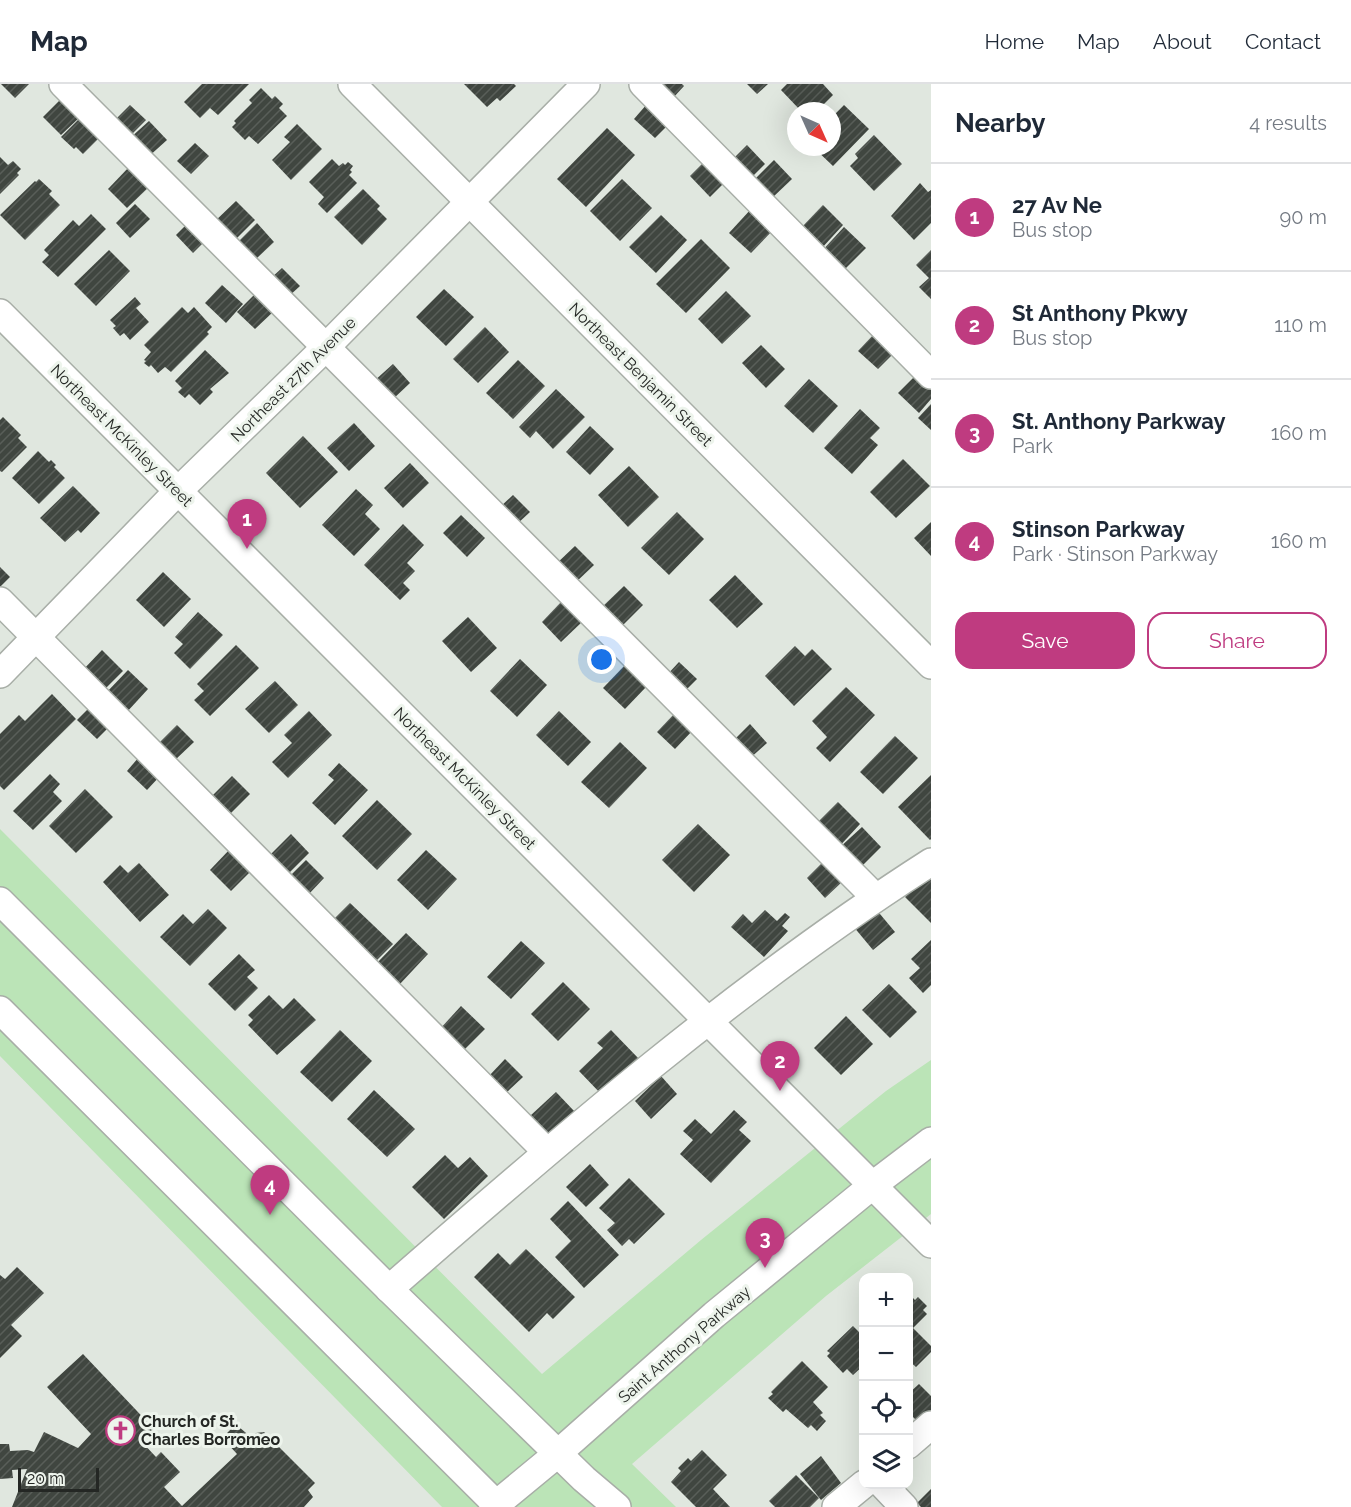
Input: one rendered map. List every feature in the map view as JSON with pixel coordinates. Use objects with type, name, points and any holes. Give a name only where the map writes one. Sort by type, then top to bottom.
[{"type":"street","points":[[63,84],[875,897]]},
{"type":"street","name":"Northeast Benjamin Street","points":[[352,84],[931,665]]},
{"type":"street","name":"Northeast 27th Avenue","points":[[0,674],[178,491],[325,348],[586,84]]},
{"type":"street","points":[[643,84],[931,375]]},
{"type":"street","name":"Northeast McKinley Street","points":[[0,313],[931,1244]]},
{"type":"street","points":[[0,601],[547,1152]]},
{"type":"street","points":[[389,1289],[547,1152],[708,1020],[875,897],[931,862]]},
{"type":"street","points":[[0,901],[389,1289],[617,1507]]},
{"type":"street","points":[[0,1010],[496,1506]]},
{"type":"street","name":"Saint Anthony Parkway","points":[[496,1506],[714,1315],[873,1185],[931,1141]]},
{"type":"street","points":[[913,1441],[931,1425]]},
{"type":"street","points":[[836,1507],[859,1488]]},
{"type":"street","points":[[886,1489],[904,1507]]},
{"type":"green space","points":[[0,829],[542,1374],[701,1240],[886,1091],[931,1060],[931,1214],[826,1296],[632,1464],[676,1507],[442,1507],[0,1056]]},
{"type":"building","points":[[1,84],[29,84],[15,98]]},
{"type":"building","points":[[202,84],[249,84],[218,115],[210,108],[200,118],[184,102]]},
{"type":"building","points":[[464,84],[514,84],[516,86],[500,101],[497,98],[487,107]]},
{"type":"building","points":[[657,84],[682,84],[684,86],[673,98]]},
{"type":"building","points":[[747,84],[768,84],[757,94]]},
{"type":"building","points":[[787,84],[823,84],[833,95],[826,102],[792,102],[781,90]]},
{"type":"building","points":[[261,88],[272,99],[275,96],[283,104],[279,108],[287,116],[258,144],[249,136],[245,140],[232,127],[236,123],[234,121],[252,103],[249,100]]},
{"type":"building","points":[[62,98],[80,117],[61,135],[43,117]]},
{"type":"building","points":[[647,104],[669,124],[655,138],[634,119]]},
{"type":"building","points":[[130,105],[146,120],[129,137],[113,122]]},
{"type":"building","points":[[844,105],[869,129],[833,166],[822,156],[841,156],[841,108]]},
{"type":"building","points":[[81,117],[101,136],[83,154],[61,137]]},
{"type":"building","points":[[149,121],[167,140],[147,158],[129,139]]},
{"type":"building","points":[[297,124],[322,149],[291,180],[272,160],[290,142],[284,137]]},
{"type":"building","points":[[607,128],[635,155],[586,207],[557,179]]},
{"type":"building","points":[[874,135],[902,164],[874,191],[850,166],[858,158],[855,154]]},
{"type":"building","points":[[195,143],[209,156],[191,174],[177,161]]},
{"type":"building","points":[[747,145],[765,164],[752,177],[733,159]]},
{"type":"building","points":[[0,157],[8,165],[13,161],[21,169],[17,173],[19,175],[0,194]]},
{"type":"building","points":[[332,159],[339,166],[348,162],[353,166],[349,175],[357,183],[327,213],[318,204],[324,197],[309,182]]},
{"type":"building","points":[[706,160],[726,181],[710,197],[690,176]]},
{"type":"building","points":[[774,160],[792,179],[771,199],[753,181]]},
{"type":"building","points":[[130,166],[150,186],[127,208],[108,189]]},
{"type":"building","points":[[39,179],[52,191],[49,194],[60,205],[25,240],[0,215]]},
{"type":"building","points":[[622,179],[652,208],[620,241],[590,211]]},
{"type":"building","points":[[920,183],[928,192],[931,190],[931,223],[914,240],[891,216]]},
{"type":"building","points":[[363,189],[380,206],[377,209],[387,219],[362,245],[334,217]]},
{"type":"building","points":[[236,201],[255,220],[231,244],[212,224]]},
{"type":"building","points":[[135,204],[150,219],[130,238],[116,223]]},
{"type":"building","points":[[823,205],[843,225],[821,249],[800,229]]},
{"type":"building","points":[[752,208],[774,229],[751,253],[729,233]]},
{"type":"building","points":[[91,214],[106,229],[58,277],[42,262],[49,255],[44,250],[73,220],[79,226]]},
{"type":"building","points":[[661,215],[687,240],[656,273],[629,247]]},
{"type":"building","points":[[257,223],[274,242],[256,259],[239,241]]},
{"type":"building","points":[[187,224],[204,242],[193,253],[176,235]]},
{"type":"building","points":[[844,227],[866,248],[842,272],[821,252]]},
{"type":"building","points":[[701,239],[730,268],[686,313],[656,284]]},
{"type":"building","points":[[109,250],[130,271],[96,306],[74,284]]},
{"type":"building","points":[[931,250],[931,299],[919,287],[929,278],[916,265]]},
{"type":"building","points":[[282,268],[300,286],[288,297],[270,279]]},
{"type":"building","points":[[222,285],[243,304],[226,323],[205,303]]},
{"type":"building","points":[[444,289],[474,317],[446,346],[416,317]]},
{"type":"building","points":[[726,291],[751,316],[722,344],[698,319]]},
{"type":"building","points":[[256,293],[274,311],[255,329],[237,312]]},
{"type":"building","points":[[135,297],[141,304],[136,308],[149,322],[130,340],[124,333],[120,336],[113,328],[116,326],[110,320]]},
{"type":"building","points":[[182,307],[188,313],[194,307],[212,327],[207,332],[209,334],[171,372],[165,367],[158,373],[151,365],[149,367],[144,363],[151,352],[144,345]]},
{"type":"building","points":[[485,327],[509,352],[478,383],[453,359]]},
{"type":"building","points":[[876,332],[896,351],[878,369],[858,351]]},
{"type":"building","points":[[761,345],[785,369],[766,388],[742,363]]},
{"type":"building","points":[[205,350],[229,373],[210,389],[213,392],[200,405],[189,394],[185,398],[178,392],[182,388],[175,381]]},
{"type":"building","points":[[518,360],[545,386],[513,419],[486,393]]},
{"type":"building","points":[[393,364],[410,383],[391,401],[373,382]]},
{"type":"building","points":[[917,374],[931,387],[931,399],[919,413],[898,393]]},
{"type":"building","points":[[809,379],[838,406],[813,433],[784,406]]},
{"type":"building","points":[[556,389],[585,417],[553,449],[536,431],[530,438],[519,427]]},
{"type":"building","points":[[931,404],[931,430],[918,418]]},
{"type":"building","points":[[860,409],[880,428],[870,438],[878,445],[852,474],[824,448]]},
{"type":"building","points":[[3,417],[21,435],[18,438],[27,447],[2,472],[0,471],[0,420]]},
{"type":"building","points":[[354,423],[375,446],[349,471],[327,448]]},
{"type":"building","points":[[590,426],[614,449],[590,475],[566,452]]},
{"type":"building","points":[[303,436],[338,472],[300,508],[266,473]]},
{"type":"building","points":[[38,451],[49,462],[51,460],[56,465],[54,467],[65,478],[39,504],[12,478]]},
{"type":"building","points":[[903,459],[930,486],[896,518],[870,492]]},
{"type":"building","points":[[410,463],[429,483],[403,508],[384,488]]},
{"type":"building","points":[[629,466],[659,497],[628,527],[598,495]]},
{"type":"building","points":[[73,486],[100,513],[81,533],[78,530],[65,542],[40,518]]},
{"type":"building","points":[[356,489],[373,505],[365,514],[380,529],[354,556],[322,525]]},
{"type":"building","points":[[513,495],[530,512],[516,525],[499,508]]},
{"type":"building","points":[[677,512],[704,539],[669,575],[641,548]]},
{"type":"building","points":[[461,515],[485,538],[467,557],[443,533]]},
{"type":"building","points":[[931,522],[931,556],[914,538]]},
{"type":"building","points":[[403,524],[424,545],[407,563],[415,571],[403,583],[410,590],[400,600],[364,565]]},
{"type":"building","points":[[575,546],[594,565],[574,584],[555,565]]},
{"type":"building","points":[[0,567],[10,577],[0,587]]},
{"type":"building","points":[[163,572],[191,599],[164,627],[136,600]]},
{"type":"building","points":[[735,575],[763,604],[737,628],[709,600]]},
{"type":"building","points":[[624,586],[643,605],[620,628],[601,608]]},
{"type":"building","points":[[563,600],[583,621],[561,642],[542,622]]},
{"type":"building","points":[[198,612],[223,635],[190,669],[174,653],[183,644],[175,637]]},
{"type":"building","points":[[468,617],[497,648],[471,672],[442,641]]},
{"type":"building","points":[[236,645],[259,668],[210,716],[194,700],[204,691],[197,684]]},
{"type":"building","points":[[795,646],[805,656],[812,649],[832,669],[794,706],[765,676]]},
{"type":"building","points":[[102,650],[123,671],[103,691],[82,671]]},
{"type":"building","points":[[520,659],[547,685],[517,717],[490,691]]},
{"type":"building","points":[[679,662],[697,679],[683,693],[666,676]]},
{"type":"building","points":[[625,665],[647,686],[625,709],[603,688]]},
{"type":"building","points":[[128,670],[148,689],[126,713],[105,694]]},
{"type":"building","points":[[275,681],[298,705],[269,733],[245,709]]},
{"type":"building","points":[[846,687],[875,715],[830,762],[816,748],[827,737],[812,721]]},
{"type":"building","points":[[52,694],[76,719],[4,790],[0,786],[0,734],[19,715],[25,721]]},
{"type":"building","points":[[91,706],[110,726],[97,739],[77,720]]},
{"type":"building","points":[[309,711],[332,735],[288,778],[272,762],[292,743],[284,735]]},
{"type":"building","points":[[559,711],[591,742],[568,766],[536,735]]},
{"type":"building","points":[[676,712],[694,729],[675,749],[657,732]]},
{"type":"building","points":[[750,724],[767,743],[749,759],[733,741]]},
{"type":"building","points":[[177,725],[194,742],[174,761],[158,744]]},
{"type":"building","points":[[895,736],[918,758],[883,794],[860,772]]},
{"type":"building","points":[[620,742],[647,768],[609,808],[581,782]]},
{"type":"building","points":[[139,757],[160,776],[147,790],[127,771]]},
{"type":"building","points":[[339,763],[368,790],[335,825],[312,803],[334,780],[328,775]]},
{"type":"building","points":[[50,774],[60,784],[53,792],[62,801],[33,830],[13,811]]},
{"type":"building","points":[[931,775],[931,839],[930,840],[898,807]]},
{"type":"building","points":[[232,776],[250,794],[228,816],[210,798]]},
{"type":"building","points":[[85,789],[113,817],[76,853],[49,826]]},
{"type":"building","points":[[377,800],[412,834],[377,870],[342,836]]},
{"type":"building","points":[[838,802],[860,824],[838,848],[814,826]]},
{"type":"building","points":[[698,824],[730,855],[694,892],[662,860]]},
{"type":"building","points":[[862,827],[881,847],[858,870],[838,849]]},
{"type":"building","points":[[291,834],[309,853],[287,875],[268,857]]},
{"type":"building","points":[[231,848],[253,869],[231,891],[210,870]]},
{"type":"building","points":[[426,850],[457,879],[428,910],[397,880]]},
{"type":"building","points":[[306,860],[324,878],[308,895],[289,877]]},
{"type":"building","points":[[825,860],[844,880],[825,898],[807,878]]},
{"type":"building","points":[[139,863],[169,895],[140,922],[103,882],[120,865],[128,873]]},
{"type":"building","points":[[926,875],[931,880],[931,923],[905,897]]},
{"type":"building","points":[[350,903],[393,944],[374,963],[331,922]]},
{"type":"building","points":[[875,908],[895,932],[873,950],[853,926]]},
{"type":"building","points":[[208,909],[227,928],[190,966],[160,937],[183,914],[193,924]]},
{"type":"building","points":[[765,910],[777,921],[785,913],[790,917],[782,926],[788,931],[764,957],[731,927],[743,914],[752,923]]},
{"type":"building","points":[[406,933],[428,954],[399,985],[376,964]]},
{"type":"building","points":[[931,940],[931,985],[923,993],[909,978],[920,968],[911,959]]},
{"type":"building","points":[[521,941],[545,963],[511,999],[487,977]]},
{"type":"building","points":[[239,954],[255,970],[247,977],[258,988],[235,1011],[208,984]]},
{"type":"building","points":[[563,982],[590,1009],[558,1041],[531,1014]]},
{"type":"building","points":[[889,984],[917,1012],[890,1038],[862,1010]]},
{"type":"building","points":[[269,995],[283,1009],[294,998],[316,1020],[277,1055],[248,1025],[253,1020],[248,1015]]},
{"type":"building","points":[[461,1006],[485,1029],[463,1051],[440,1029]]},
{"type":"building","points":[[846,1016],[873,1044],[841,1075],[814,1048]]},
{"type":"building","points":[[340,1030],[372,1061],[332,1102],[300,1072]]},
{"type":"building","points":[[611,1030],[639,1059],[602,1095],[579,1071],[603,1048],[597,1043]]},
{"type":"building","points":[[505,1059],[523,1077],[506,1093],[489,1076]]},
{"type":"building","points":[[661,1076],[677,1094],[651,1119],[635,1101]]},
{"type":"building","points":[[374,1090],[415,1129],[387,1157],[347,1119]]},
{"type":"building","points":[[556,1092],[575,1112],[550,1136],[530,1116]]},
{"type":"building","points":[[734,1110],[747,1122],[739,1130],[751,1141],[711,1183],[680,1154],[693,1140],[683,1131],[695,1119],[711,1134]]},
{"type":"building","points":[[445,1155],[458,1168],[470,1157],[488,1176],[444,1219],[412,1187]]},
{"type":"building","points":[[590,1164],[609,1185],[586,1207],[566,1187]]},
{"type":"building","points":[[629,1178],[665,1214],[634,1244],[629,1239],[622,1246],[607,1230],[615,1223],[599,1208]]},
{"type":"building","points":[[568,1201],[619,1255],[584,1288],[555,1257],[571,1241],[550,1219]]},
{"type":"building","points":[[526,1249],[575,1297],[553,1319],[547,1313],[529,1332],[474,1277],[498,1253],[510,1265]]},
{"type":"building","points":[[17,1267],[44,1293],[11,1325],[22,1336],[0,1358],[0,1275],[5,1279]]},
{"type":"building","points":[[918,1297],[927,1306],[923,1310],[927,1314],[913,1328],[913,1298],[915,1300]]},
{"type":"building","points":[[853,1326],[859,1332],[859,1370],[853,1375],[847,1369],[843,1373],[827,1356],[830,1353],[827,1351]]},
{"type":"building","points":[[913,1328],[931,1346],[931,1352],[916,1367],[913,1364]]},
{"type":"building","name":"Church of St. Charles Borromeo","points":[[83,1354],[154,1429],[141,1441],[156,1457],[161,1452],[180,1472],[164,1487],[182,1506],[237,1454],[226,1442],[226,1434],[232,1428],[239,1427],[252,1438],[256,1433],[264,1432],[315,1483],[308,1490],[313,1497],[304,1507],[12,1507],[27,1469],[12,1470],[13,1478],[0,1479],[0,1444],[9,1444],[10,1451],[34,1452],[44,1432],[78,1448],[91,1434],[47,1387]]},
{"type":"building","points":[[802,1361],[828,1387],[813,1402],[823,1413],[820,1415],[826,1421],[817,1431],[811,1425],[808,1428],[786,1409],[783,1412],[768,1398],[773,1394],[771,1392]]},
{"type":"building","points":[[919,1384],[931,1396],[931,1412],[919,1423],[913,1417],[913,1389]]},
{"type":"building","points":[[702,1450],[727,1475],[713,1489],[730,1507],[696,1507],[671,1482],[681,1471],[678,1468],[688,1458],[691,1461]]},
{"type":"building","points":[[821,1456],[841,1483],[821,1500],[800,1474]]},
{"type":"building","points":[[796,1475],[819,1498],[810,1507],[775,1507],[769,1501]]},
{"type":"building","points":[[931,1489],[931,1507],[921,1507],[917,1503]]},
{"type":"place","name":"27 Av Ne","points":[[247,549]]},
{"type":"place","name":"St Anthony Pkwy","points":[[780,1091]]},
{"type":"place","name":"Stinson Parkway","points":[[270,1215]]},
{"type":"place","name":"St. Anthony Parkway","points":[[765,1268]]},
{"type":"place","name":"Church of St. Charles Borromeo","points":[[120,1430]]}]
